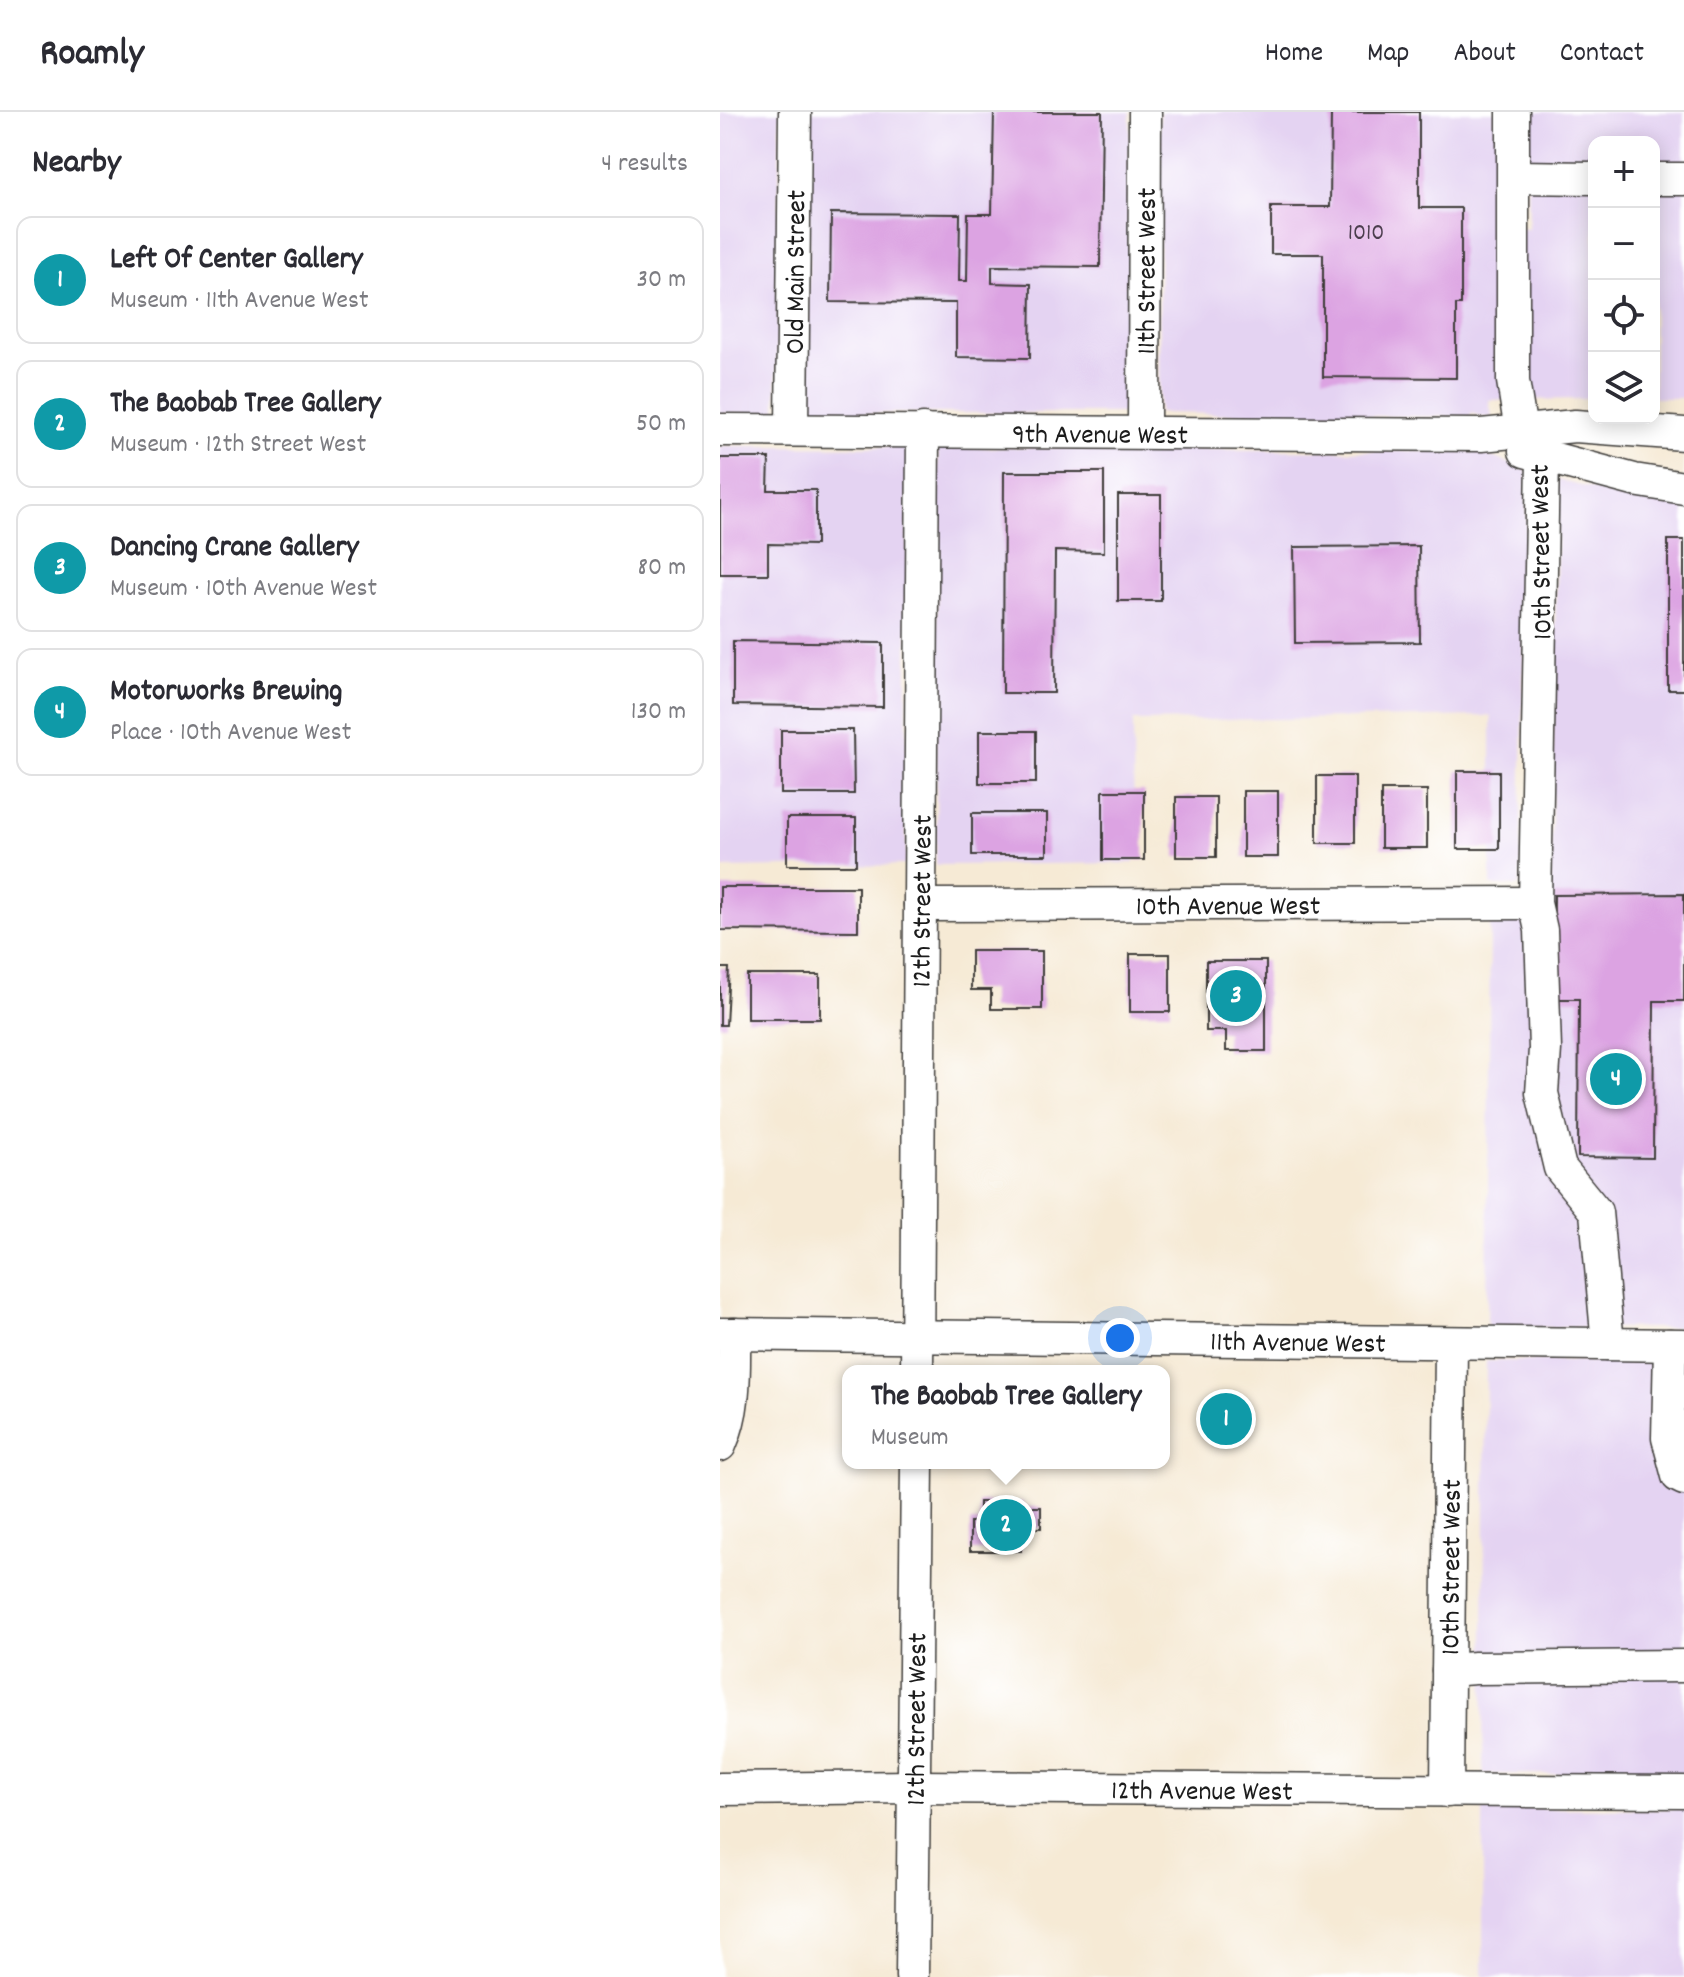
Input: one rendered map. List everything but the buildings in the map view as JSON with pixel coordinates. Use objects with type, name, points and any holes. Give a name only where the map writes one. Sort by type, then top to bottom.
[{"type":"street","name":"Old Main Street","points":[[792,430],[795,112]]},
{"type":"street","name":"11th Street West","points":[[1144,431],[1145,112]]},
{"type":"street","name":"10th Street West","points":[[1513,112],[1513,381],[1521,431],[1543,458],[1535,903],[1541,930],[1545,1049],[1542,1093],[1560,1168],[1596,1212],[1608,1344]]},
{"type":"street","points":[[1514,177],[1588,178]]},
{"type":"street","points":[[1660,179],[1684,179]]},
{"type":"street","points":[[1481,435],[1575,426],[1684,434]]},
{"type":"street","name":"9th Avenue West","points":[[720,430],[1481,435]]},
{"type":"street","name":"12th Street West","points":[[917,1365],[923,430]]},
{"type":"street","points":[[1481,435],[1543,458],[1651,484],[1684,488]]},
{"type":"street","name":"10th Avenue West","points":[[920,905],[1535,903]]},
{"type":"street","points":[[720,1445],[728,1428],[733,1401],[727,1334]]},
{"type":"street","name":"11th Avenue West","points":[[727,1334],[1677,1345]]},
{"type":"street","name":"10th Street West","points":[[1447,1791],[1451,1343]]},
{"type":"street","points":[[1677,1345],[1668,1438],[1678,1476],[1684,1479]]},
{"type":"street","name":"12th Street West","points":[[912,1977],[917,1469]]},
{"type":"street","points":[[1448,1670],[1684,1666]]},
{"type":"street","name":"12th Avenue West","points":[[720,1789],[914,1787],[1684,1792]]},
{"type":"shaded area","points":[[720,112],[780,112],[776,413],[720,413]]},
{"type":"shaded area","points":[[810,112],[1130,112],[1128,413],[807,413]]},
{"type":"shaded area","points":[[1160,112],[1496,112],[1499,228],[1529,229],[1527,112],[1684,112],[1684,398],[1660,398],[1660,136],[1588,136],[1588,399],[1489,400],[1492,417],[1471,413],[1470,417],[1159,413]]},
{"type":"shaded area","points":[[720,446],[908,447],[906,865],[720,868]]},
{"type":"shaded area","points":[[938,447],[1478,452],[1525,469],[1520,886],[1491,886],[1491,716],[1133,721],[1134,863],[936,865]]},
{"type":"shaded area","points":[[1558,480],[1636,500],[1684,504],[1684,1328],[1487,1327],[1490,920],[1550,920]]},
{"type":"shaded area","points":[[1486,1361],[1684,1362],[1684,1775],[1483,1774]]},
{"type":"shaded area","points":[[1483,1808],[1684,1809],[1684,1977],[1483,1977]]},
{"type":"place","name":"Dancing Crane Gallery","points":[[1236,996]]},
{"type":"place","name":"Motorworks Brewing","points":[[1616,1079]]},
{"type":"place","name":"Left Of Center Gallery","points":[[1226,1419]]},
{"type":"place","name":"The Baobab Tree Gallery","points":[[1006,1525]]}]
